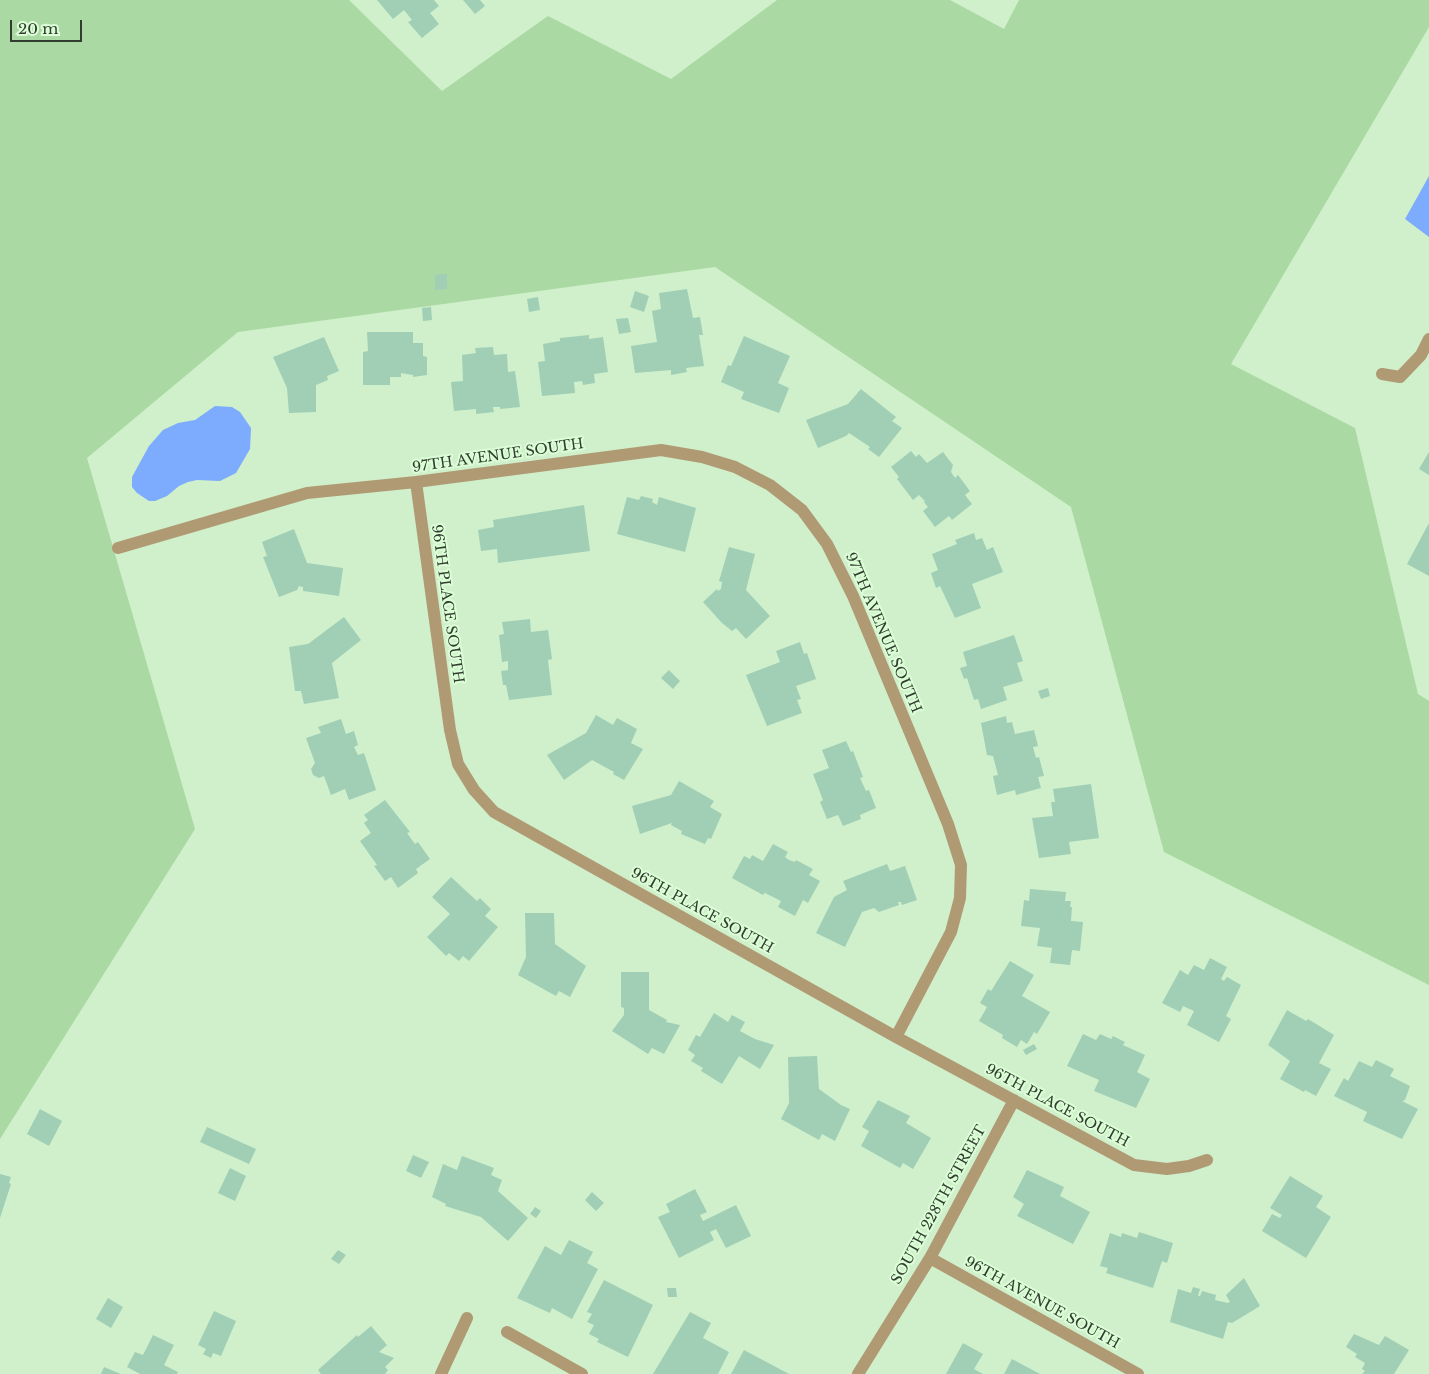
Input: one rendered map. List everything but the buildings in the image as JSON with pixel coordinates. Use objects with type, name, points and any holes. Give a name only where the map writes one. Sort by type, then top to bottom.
[{"type":"street","points":[[1382,374],[1400,377],[1421,354],[1429,339]]},
{"type":"street","name":"97TH AVENUE SOUTH","points":[[118,548],[307,493],[416,482],[661,450],[702,457],[735,467],[770,485],[802,510],[827,544],[853,596],[948,824],[961,865],[960,898],[951,932],[896,1037]]},
{"type":"street","name":"96TH PLACE SOUTH","points":[[416,482],[450,730],[458,764],[474,790],[494,812],[896,1037],[1134,1165],[1167,1169],[1189,1166],[1207,1160]]},
{"type":"street","name":"SOUTH 228TH STREET","points":[[858,1374],[930,1258],[1014,1100]]},
{"type":"street","name":"96TH AVENUE SOUTH","points":[[930,1258],[1138,1374]]},
{"type":"street","points":[[441,1374],[467,1318]]},
{"type":"street","points":[[507,1332],[582,1374]]},
{"type":"green space","points":[[0,0],[349,0],[442,91],[548,16],[671,79],[777,0],[950,0],[1004,29],[1019,0],[1429,0],[1429,27],[1231,364],[1355,428],[1418,694],[1429,701],[1429,985],[1164,852],[1071,507],[715,267],[238,332],[87,458],[195,829],[0,1139]]},
{"type":"water","points":[[1429,176],[1429,237],[1405,219]]},
{"type":"water","points":[[215,406],[232,407],[240,412],[251,428],[250,449],[236,473],[220,481],[197,480],[188,482],[179,486],[167,496],[155,501],[149,501],[137,493],[132,487],[132,477],[149,446],[163,430],[178,423],[195,420]]}]
